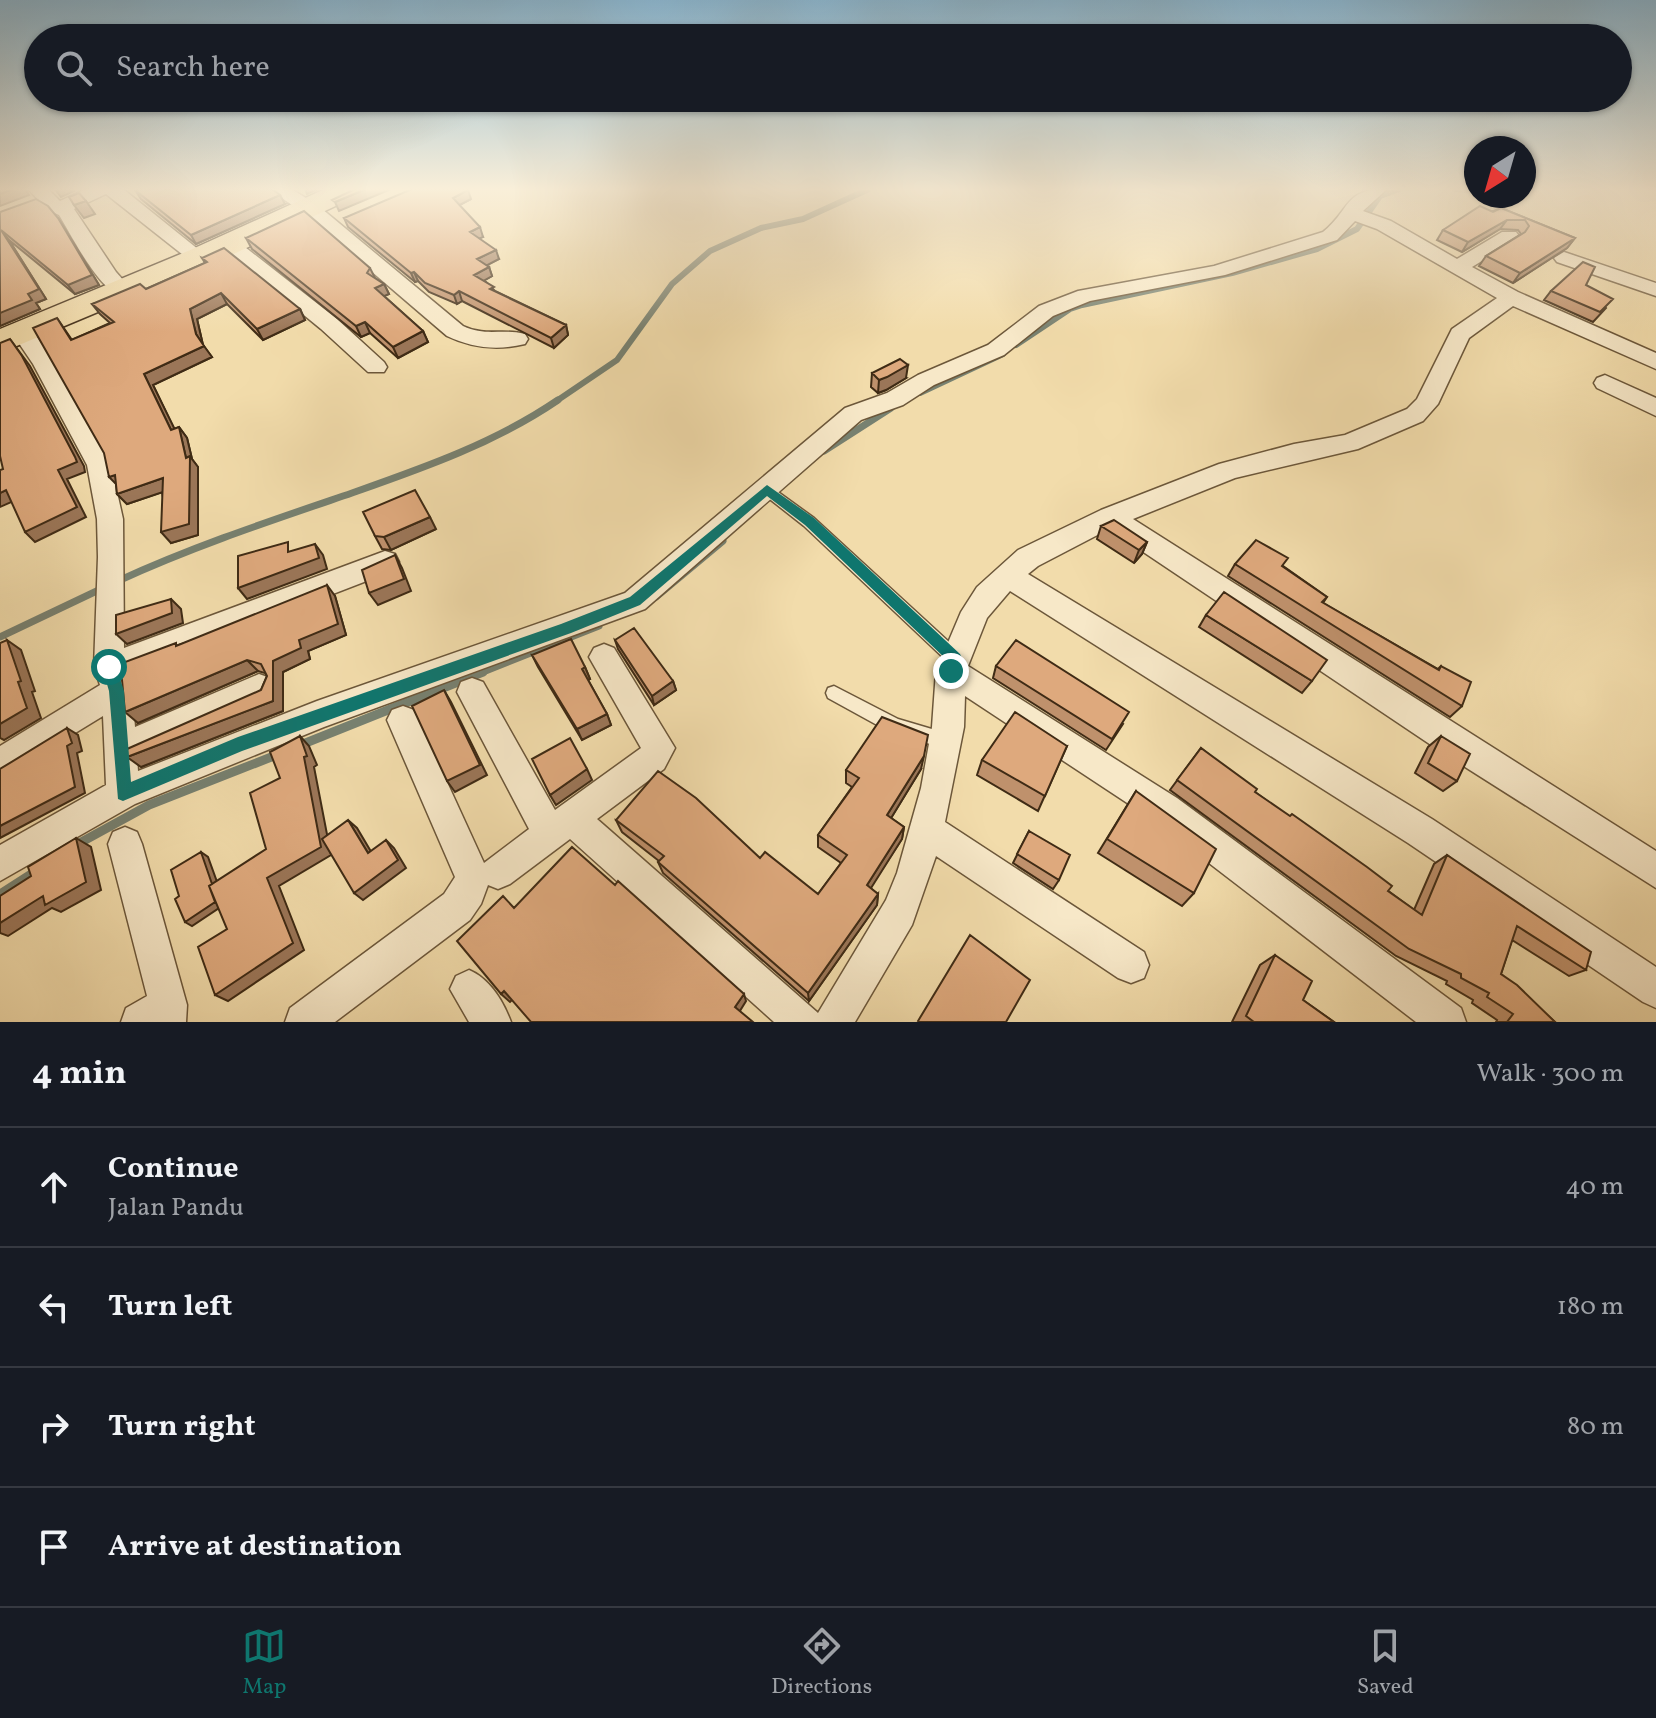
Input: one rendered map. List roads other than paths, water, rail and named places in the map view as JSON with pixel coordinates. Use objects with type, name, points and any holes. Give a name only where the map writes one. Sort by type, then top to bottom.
[{"type":"main road","points":[[6,339],[245,237]]},
{"type":"street","points":[[83,237],[108,276],[123,291]]},
{"type":"street","points":[[172,237],[199,258]]},
{"type":"street","points":[[345,237],[455,331],[476,341],[517,339]]},
{"type":"street","points":[[0,864],[123,793],[238,744],[635,601],[769,491],[853,414],[895,399],[926,380],[950,373],[996,350],[1046,311],[1077,298],[1218,271],[1326,237]]},
{"type":"street","points":[[1406,237],[1462,265],[1511,297],[1656,362]]},
{"type":"street","points":[[1462,265],[1508,237]]},
{"type":"street","points":[[229,244],[322,318],[376,367]]},
{"type":"street","points":[[1564,258],[1656,290]]},
{"type":"street","points":[[834,1022],[899,912],[927,830],[946,741],[953,665],[975,612],[1008,576],[1049,545],[1110,517],[1228,471],[1269,459],[1349,443],[1415,415],[1426,404],[1460,334],[1511,297]]},
{"type":"street","points":[[6,339],[43,362],[99,465],[110,519],[113,679],[123,793]]},
{"type":"street","points":[[1605,383],[1656,408]]},
{"type":"street","points":[[1110,517],[1454,743],[1656,871]]},
{"type":"street","points":[[0,764],[113,679],[385,562]]},
{"type":"street","points":[[1008,576],[1420,831],[1656,989]]},
{"type":"street","points":[[498,872],[653,758],[659,748],[604,657]]},
{"type":"street","points":[[953,665],[1165,809],[1447,1022]]},
{"type":"street","points":[[119,749],[259,688]]},
{"type":"street","points":[[472,692],[560,826],[803,1022]]},
{"type":"street","points":[[304,1022],[430,929],[457,907],[469,892],[473,877],[403,720]]},
{"type":"street","points":[[927,830],[1131,965]]},
{"type":"street","points":[[125,844],[158,1016]]},
{"type":"street","points":[[469,989],[492,1022]]},
{"type":"lane","points":[[769,491],[816,528],[953,665]]},
{"type":"lane","points":[[834,693],[894,726],[946,741]]},
{"type":"waterway","points":[[557,400],[617,360],[672,284],[710,251],[742,237]]},
{"type":"waterway","points":[[1016,345],[1070,309],[1082,305],[1232,273],[1317,249],[1342,237]]},
{"type":"waterway","points":[[920,393],[1003,354]]},
{"type":"waterway","points":[[118,581],[263,523],[458,453],[509,429],[557,400]]},
{"type":"waterway","points":[[824,451],[891,408]]},
{"type":"waterway","points":[[656,597],[723,541]]},
{"type":"waterway","points":[[0,637],[103,588]]},
{"type":"waterway","points":[[478,674],[599,626]]},
{"type":"waterway","points":[[478,674],[483,672]]},
{"type":"waterway","points":[[298,746],[478,674]]},
{"type":"waterway","points":[[76,845],[149,805],[279,754]]},
{"type":"waterway","points":[[0,894],[39,869]]}]
